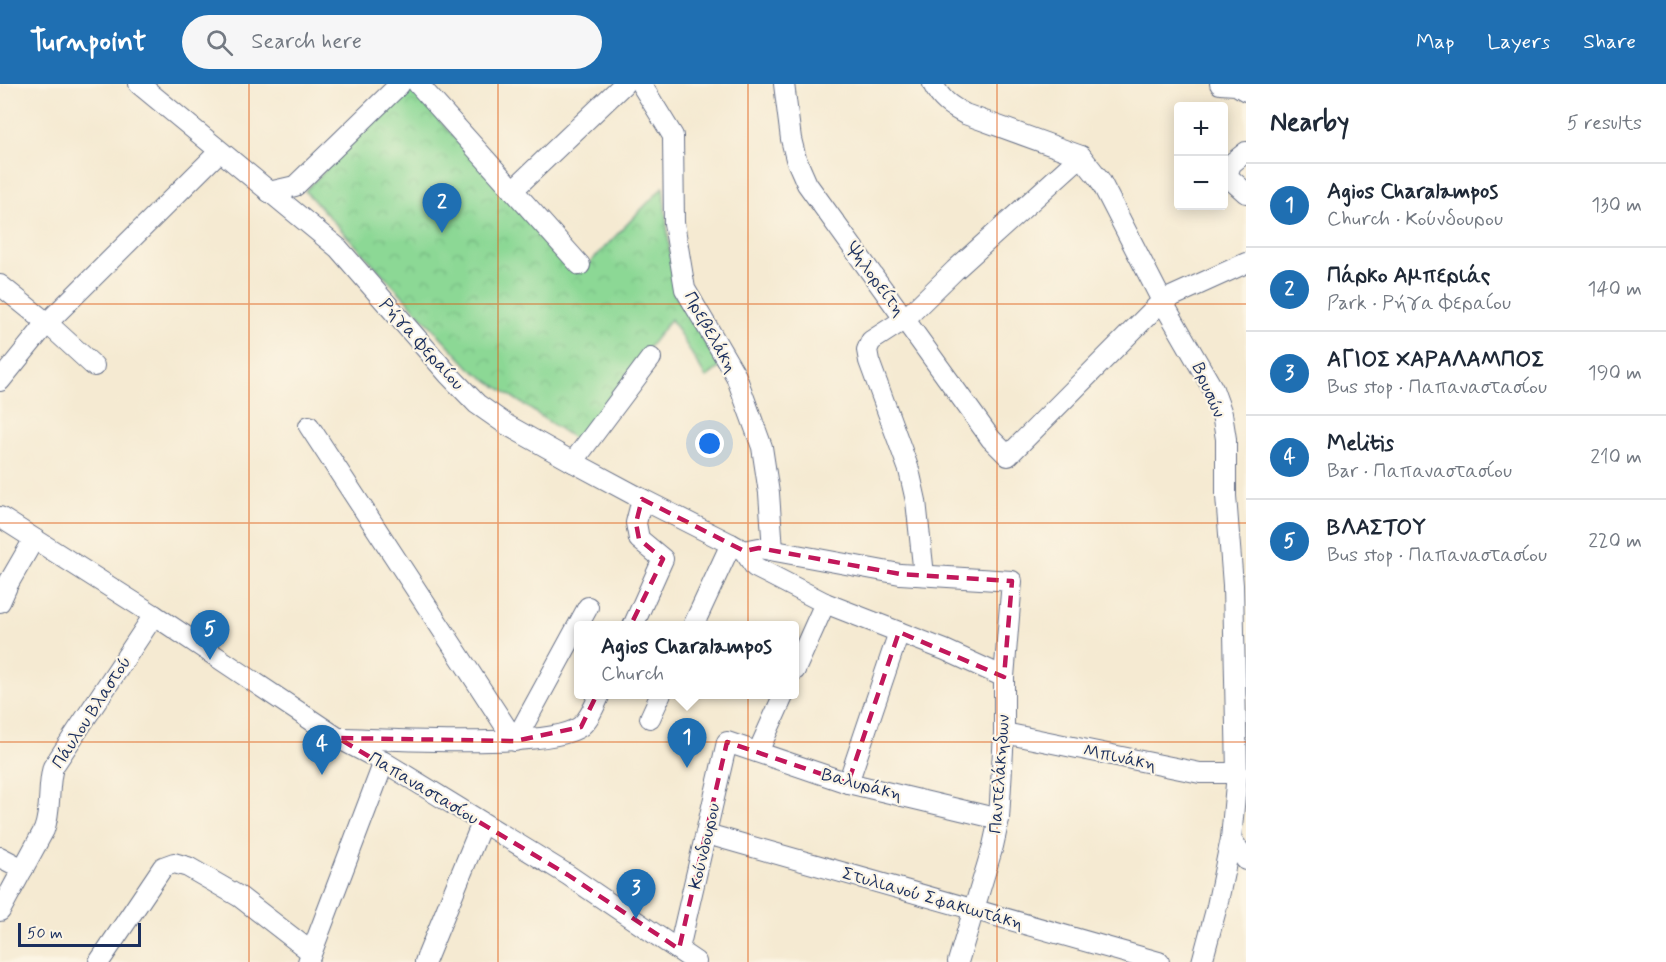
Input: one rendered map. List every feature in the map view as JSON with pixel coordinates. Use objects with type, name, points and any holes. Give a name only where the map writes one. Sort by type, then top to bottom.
[{"type":"street","name":"Ρήγα Φεραίου","points":[[139,84],[338,248],[477,404],[507,425],[573,462],[737,548]]},
{"type":"street","points":[[269,192],[296,186],[400,84]]},
{"type":"street","points":[[418,84],[580,265]]},
{"type":"street","points":[[513,190],[624,84]]},
{"type":"street","name":"Πρεβελάκη","points":[[641,84],[674,136],[674,223],[685,289],[735,376],[762,447],[770,504],[773,550]]},
{"type":"street","name":"Ψηλορείτη","points":[[784,84],[791,139],[796,159],[807,184],[991,439],[1008,456],[1162,301]]},
{"type":"street","points":[[737,548],[773,550],[900,574],[924,575],[918,538],[916,501],[909,470],[867,350],[872,341],[905,320],[955,270],[1081,156],[965,114],[941,99],[933,84]]},
{"type":"street","points":[[1220,84],[1236,85],[1246,91]]},
{"type":"street","points":[[0,381],[47,323],[219,152]]},
{"type":"street","points":[[1246,152],[1231,164],[1227,176],[1246,193]]},
{"type":"street","name":"Βρυσών","points":[[1081,156],[1100,180],[1162,301],[1213,389],[1222,414],[1226,439],[1226,496],[1239,588],[1237,773],[1231,839],[1202,962]]},
{"type":"street","points":[[1162,301],[1246,263]]},
{"type":"street","points":[[0,285],[47,323],[94,366]]},
{"type":"street","points":[[573,462],[651,358]]},
{"type":"street","points":[[309,426],[515,741]]},
{"type":"street","points":[[635,621],[663,559],[639,539],[636,523],[642,500]]},
{"type":"street","name":"Παπαναστασίου","points":[[0,517],[154,615],[338,738],[384,762],[567,875],[696,962]]},
{"type":"street","points":[[0,602],[34,539]]},
{"type":"street","points":[[737,548],[755,567],[825,603],[1004,677]]},
{"type":"street","points":[[696,621],[737,548]]},
{"type":"street","name":"Παντελάκηδων","points":[[924,575],[1012,581],[1004,677],[1004,733],[999,819],[958,962]]},
{"type":"street","points":[[799,661],[825,603]]},
{"type":"street","points":[[580,621],[588,607]]},
{"type":"street","name":"Πάυλου Βλαστού","points":[[0,911],[49,817],[51,803],[49,781],[53,767],[154,615]]},
{"type":"street","points":[[848,783],[899,632]]},
{"type":"street","points":[[515,741],[574,633]]},
{"type":"street","points":[[338,738],[515,741],[563,734],[581,727],[598,699]]},
{"type":"street","points":[[650,718],[659,699]]},
{"type":"street","points":[[758,752],[782,699]]},
{"type":"street","name":"Μπινάκη","points":[[1004,733],[1200,773],[1237,773]]},
{"type":"street","name":"Βαλυράκη","points":[[727,742],[848,783],[999,819]]},
{"type":"street","name":"Κούνδουρου","points":[[679,949],[727,742]]},
{"type":"street","points":[[99,962],[163,867],[174,863],[188,867],[240,897],[310,957],[384,762]]},
{"type":"street","points":[[425,962],[482,823]]},
{"type":"street","name":"Στυλιανού Σφακιωτάκη","points":[[707,834],[1159,962]]},
{"type":"street","points":[[1231,839],[1246,860]]},
{"type":"street","points":[[0,857],[23,869]]},
{"type":"highlighted area","points":[[642,499],[744,551],[759,548],[900,574],[1012,581],[1004,677],[899,632],[848,783],[727,742],[679,949],[568,875],[338,738],[515,741],[581,727],[663,559],[639,539],[636,523]]},
{"type":"green space","points":[[408,86],[579,274],[663,187],[674,293],[720,367],[706,378],[671,319],[576,440],[471,369],[305,191]]},
{"type":"place","name":"Πάρκο Αμπεριάς","points":[[442,233]]},
{"type":"place","name":"ΒΛΑΣΤΟΥ","points":[[210,660]]},
{"type":"place","name":"Agios Charalampos","points":[[687,768]]},
{"type":"place","name":"Melitis","points":[[322,775]]},
{"type":"place","name":"ΑΓΙΟΣ ΧΑΡΑΛΑΜΠΟΣ","points":[[636,919]]}]
